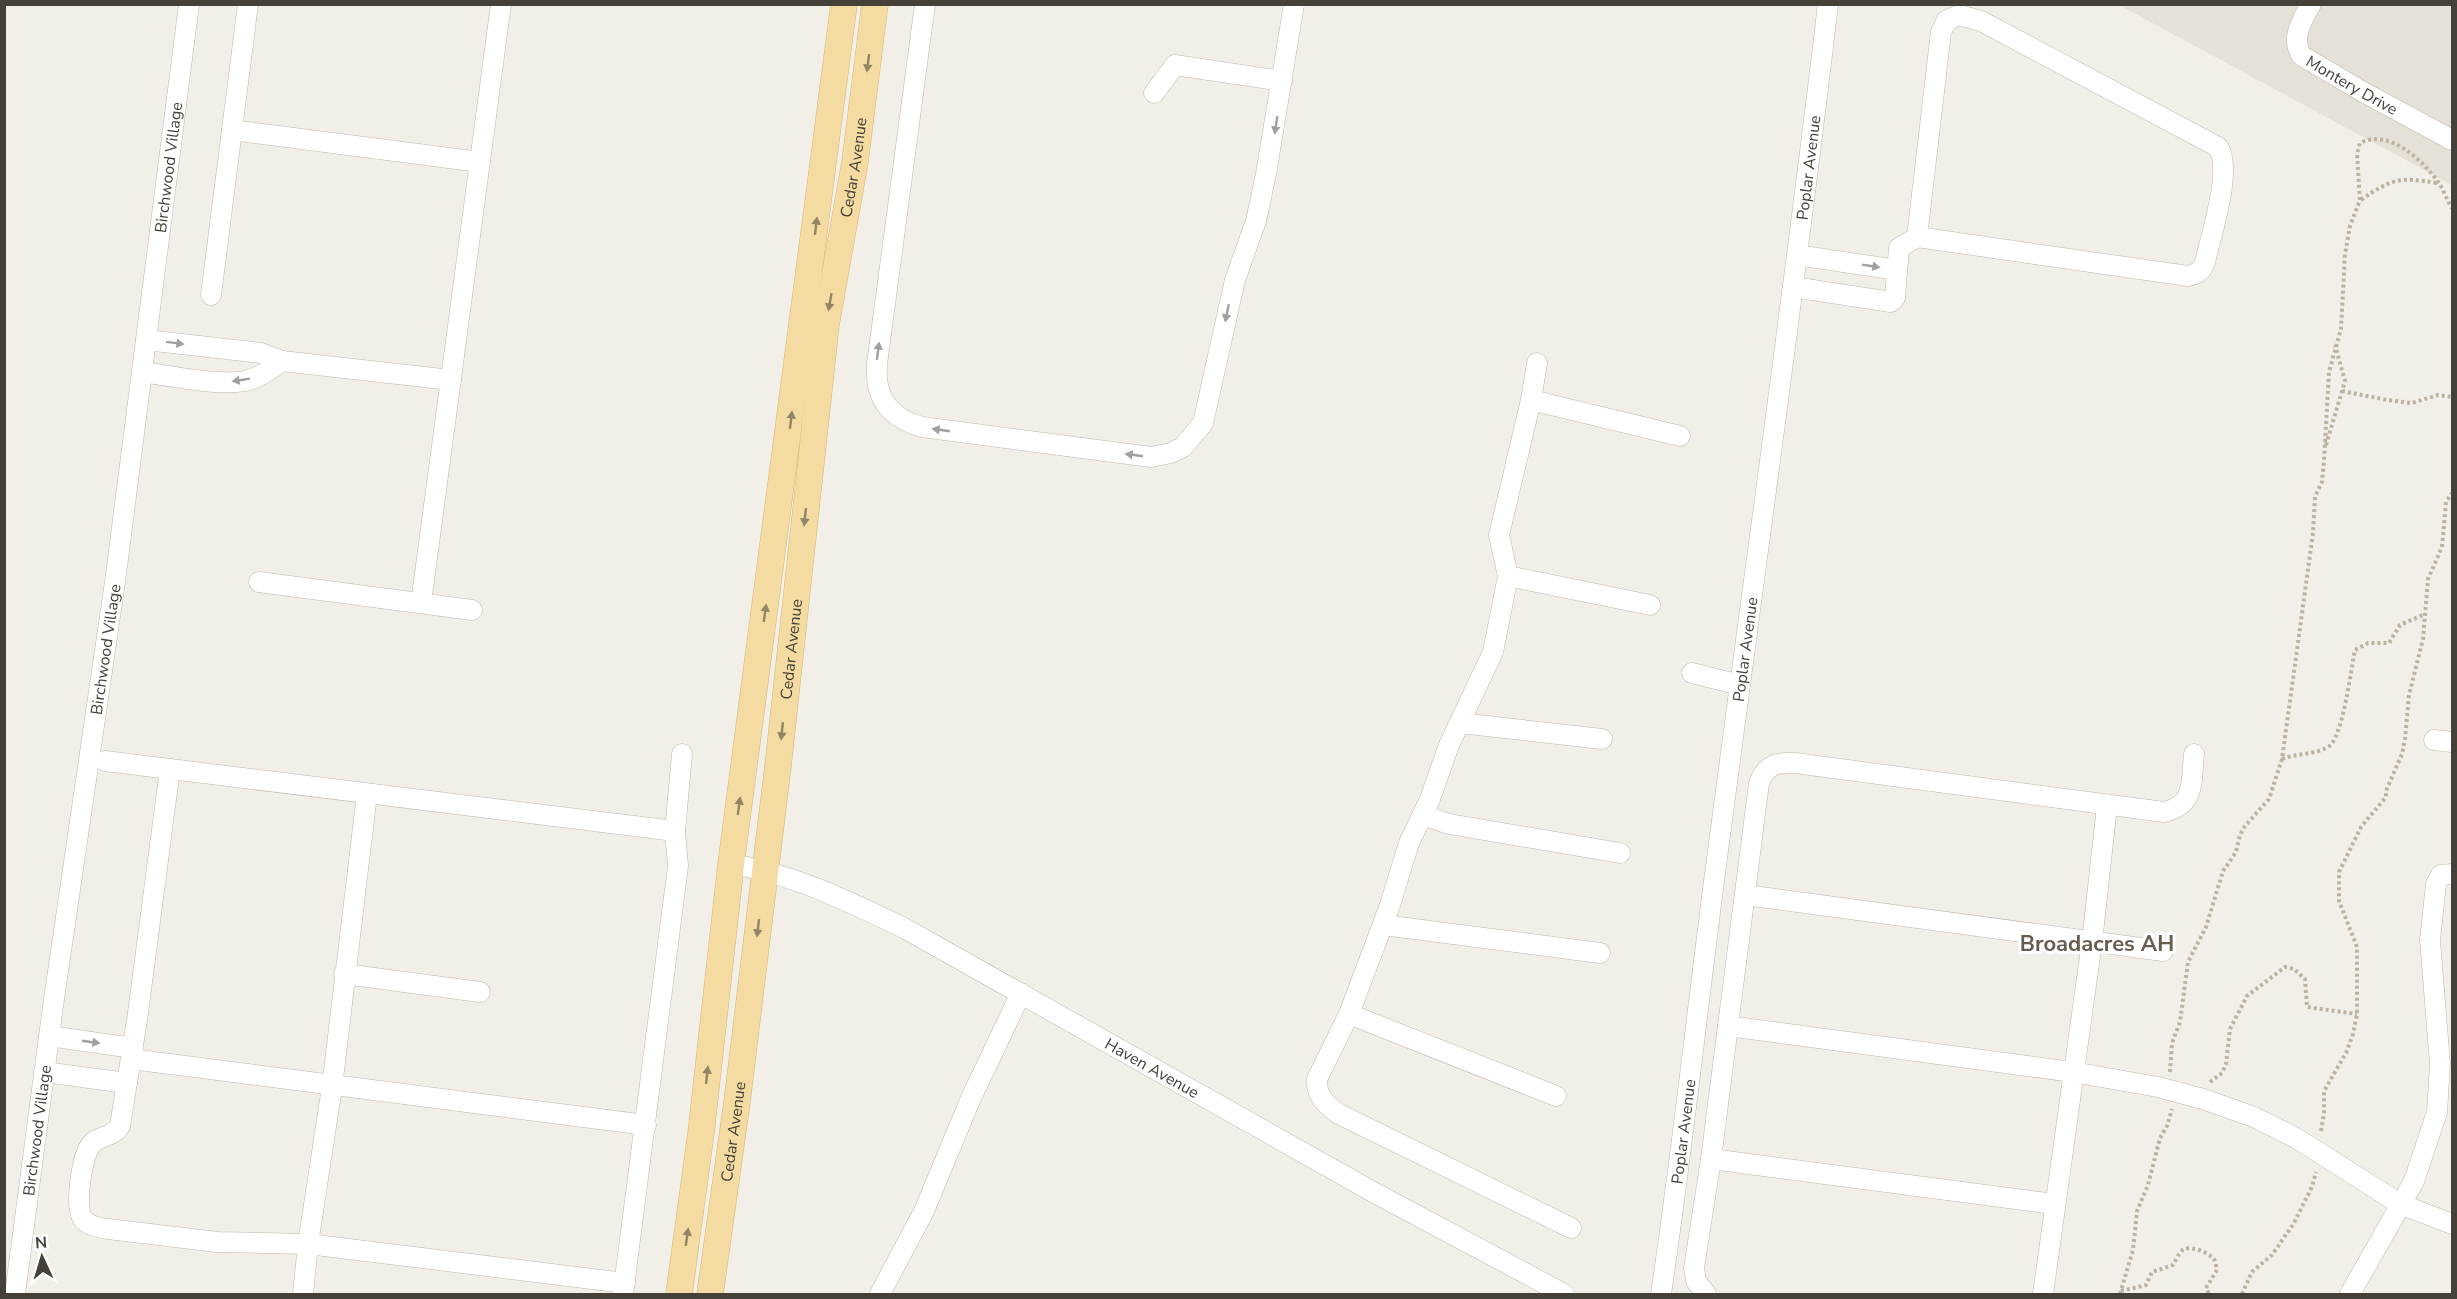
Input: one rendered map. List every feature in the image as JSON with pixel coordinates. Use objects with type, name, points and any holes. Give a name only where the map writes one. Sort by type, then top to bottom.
[{"type":"main road","name":"Cedar Avenue","points":[[679,1294],[701,1133],[731,864],[844,4]]},
{"type":"main road","name":"Cedar Avenue","points":[[710,1294],[737,1102],[765,870],[826,325],[855,162],[875,4]]},
{"type":"main road","points":[[785,466],[810,469]]},
{"type":"street","name":"Birchwood Village","points":[[15,1294],[49,1036],[115,582],[189,4]]},
{"type":"street","points":[[210,295],[248,4]]},
{"type":"street","points":[[421,603],[501,4]]},
{"type":"street","points":[[924,4],[876,370],[878,389],[888,407],[900,419],[922,427],[1150,457],[1172,453],[1186,444],[1201,428],[1235,279],[1256,221],[1294,4]]},
{"type":"street","name":"Poplar Avenue","points":[[1661,1294],[1682,1155],[1701,986],[1797,255],[1827,4]]},
{"type":"street","name":"Montery Drive","points":[[2311,4],[2297,32],[2298,51],[2302,56],[2452,140]]},
{"type":"street","points":[[1792,288],[1891,302],[1895,298],[1899,248],[1917,237],[2188,276],[2200,271],[2205,262],[2224,175],[2223,157],[2218,147],[1981,21],[1959,15],[1947,20],[1941,32],[1917,237]]},
{"type":"street","points":[[1154,93],[1175,65],[1282,81]]},
{"type":"street","points":[[232,130],[480,162]]},
{"type":"street","points":[[1797,255],[1896,270]]},
{"type":"street","points":[[146,340],[261,353],[282,362],[451,380]]},
{"type":"street","points":[[142,372],[227,382],[246,381],[282,362]]},
{"type":"street","points":[[1537,363],[1531,400],[1499,535],[1508,576],[1493,652],[1449,745],[1410,843],[1383,925],[1349,1014],[1317,1079],[1316,1089],[1328,1107],[1339,1114],[1571,1228]]},
{"type":"street","points":[[1531,400],[1680,436]]},
{"type":"street","points":[[1508,576],[1650,605]]},
{"type":"street","points":[[260,582],[472,610]]},
{"type":"street","points":[[1692,673],[1740,686]]},
{"type":"street","points":[[1460,723],[1602,739]]},
{"type":"street","points":[[170,769],[132,1054],[119,1128],[113,1134],[94,1142],[86,1155],[81,1175],[79,1206],[80,1215],[84,1221],[108,1229],[217,1242],[308,1244],[624,1289],[678,866],[675,831],[682,754]]},
{"type":"street","points":[[1706,1294],[1696,1281],[1694,1268],[1711,1159],[1759,783],[1766,769],[1777,763],[1795,763],[2164,812],[2181,806],[2189,793],[2194,754]]},
{"type":"street","points":[[105,761],[675,831]]},
{"type":"street","points":[[303,1294],[308,1244],[332,1087],[367,794]]},
{"type":"street","points":[[2043,1294],[2091,942],[2107,806]]},
{"type":"street","points":[[1423,815],[1449,824],[1620,853]]},
{"type":"street","name":"Haven Avenue","points":[[731,864],[789,877],[904,928],[1375,1193],[1564,1294]]},
{"type":"street","points":[[2350,1294],[2409,1191],[2421,1165],[2437,1112],[2440,1064],[2430,940],[2436,884],[2441,875],[2452,874]]},
{"type":"street","points":[[1745,894],[2163,951]]},
{"type":"street","points":[[1383,925],[1600,953]]},
{"type":"street","points":[[344,974],[480,992]]},
{"type":"street","points":[[880,1294],[924,1211],[971,1098],[1021,993]]},
{"type":"street","points":[[1349,1014],[1556,1096]]},
{"type":"street","points":[[1728,1026],[2073,1072],[2170,1090],[2204,1099],[2254,1117],[2316,1148],[2400,1204],[2452,1224]]},
{"type":"street","points":[[49,1036],[132,1054],[332,1087],[646,1125]]},
{"type":"street","points":[[44,1072],[127,1083]]},
{"type":"street","points":[[1711,1159],[2054,1204]]},
{"type":"path","points":[[2120,1293],[2133,1250],[2138,1211],[2148,1185],[2160,1138],[2170,1117],[2172,1043],[2180,1022],[2188,962],[2206,927],[2223,871],[2236,852],[2240,835],[2269,799],[2285,758],[2313,533],[2315,497],[2322,482],[2329,372],[2341,329],[2345,254],[2350,226],[2360,200],[2357,154],[2360,143],[2380,139],[2396,144],[2420,161],[2439,183],[2452,208]]},
{"type":"path","points":[[2360,200],[2398,179],[2439,183]]},
{"type":"path","points":[[2325,448],[2345,381],[2335,345]]},
{"type":"path","points":[[2342,391],[2352,391],[2387,400],[2420,402],[2438,395],[2452,397]]},
{"type":"path","points":[[2242,1294],[2253,1272],[2276,1250],[2294,1223],[2320,1165],[2316,1148],[2324,1113],[2324,1091],[2346,1053],[2357,1014],[2357,947],[2339,901],[2339,872],[2361,827],[2386,797],[2386,791],[2402,754],[2409,695],[2423,639],[2428,579],[2442,547],[2446,502],[2452,493]]},
{"type":"path","points":[[2285,758],[2324,749],[2331,746],[2335,740],[2347,700],[2355,650],[2368,643],[2389,643],[2400,625],[2426,614]]},
{"type":"path","points":[[2204,1099],[2204,1088],[2222,1073],[2226,1064],[2230,1029],[2240,1007],[2257,986],[2285,967],[2294,969],[2305,979],[2307,1007],[2357,1014]]},
{"type":"path","points":[[2120,1293],[2146,1285],[2152,1272],[2173,1265],[2180,1253],[2185,1249],[2192,1249],[2210,1254],[2215,1261],[2217,1270],[2206,1288],[2209,1294]]},
{"type":"shaded area","points":[[2119,5],[2452,5],[2452,185]]},
{"type":"district","name":"Broadacres AH","points":[[2097,943]]}]
